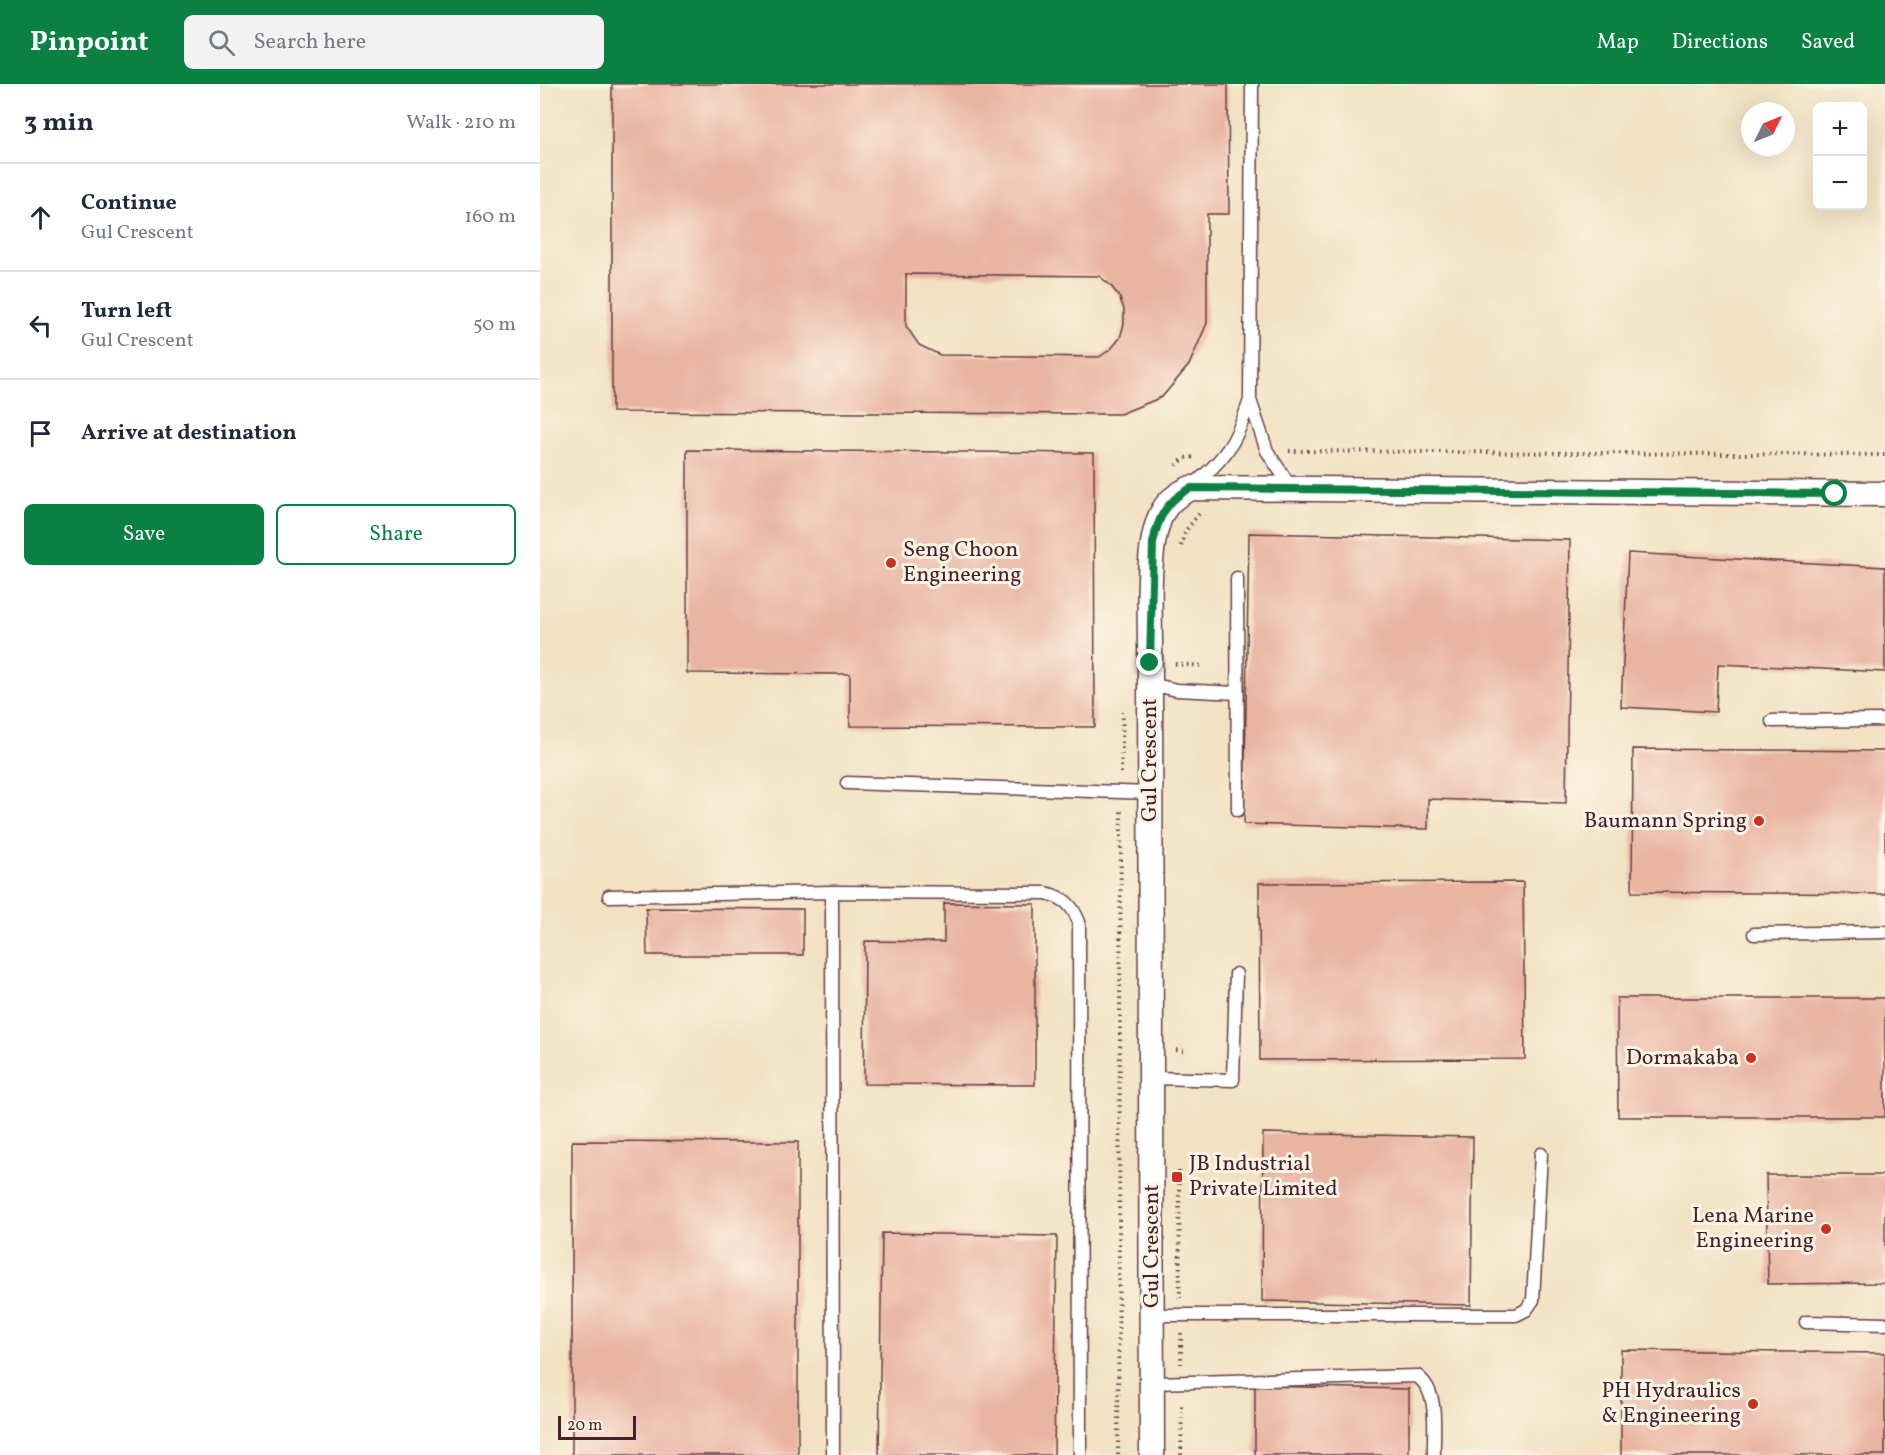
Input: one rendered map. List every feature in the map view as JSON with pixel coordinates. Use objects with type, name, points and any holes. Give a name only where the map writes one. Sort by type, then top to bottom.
[{"type":"street","points":[[1191,488],[1885,494]]},
{"type":"street","name":"Gul Crescent","points":[[1152,1455],[1150,684],[1153,543],[1156,527],[1164,509],[1178,494],[1191,488]]},
{"type":"lane","points":[[1252,84],[1251,400],[1267,451],[1292,489]]},
{"type":"lane","points":[[1191,488],[1214,469],[1228,452],[1238,436],[1251,400]]},
{"type":"lane","points":[[1237,578],[1238,810]]},
{"type":"lane","points":[[1150,684],[1177,690],[1237,693]]},
{"type":"lane","points":[[1772,721],[1885,720]]},
{"type":"lane","points":[[847,783],[1151,793]]},
{"type":"lane","points":[[832,892],[833,1455]]},
{"type":"lane","points":[[609,896],[832,892],[1046,894],[1063,898],[1074,908],[1079,921],[1080,1455]]},
{"type":"lane","points":[[1754,934],[1885,932]]},
{"type":"lane","points":[[1152,1078],[1233,1080],[1236,974]]},
{"type":"lane","points":[[1152,1315],[1516,1315],[1526,1310],[1533,1300],[1541,1154]]},
{"type":"lane","points":[[1806,1322],[1885,1324]]},
{"type":"lane","points":[[1152,1383],[1417,1376],[1427,1383],[1432,1395],[1434,1455]]},
{"type":"path","points":[[1267,451],[1885,456]]},
{"type":"path","points":[[1168,471],[1185,458],[1228,452]]},
{"type":"path","points":[[1180,549],[1186,530],[1198,515],[1206,511]]},
{"type":"path","points":[[1177,652],[1177,690]]},
{"type":"path","points":[[1118,1455],[1123,700]]},
{"type":"path","points":[[1178,1039],[1179,1078]]},
{"type":"path","points":[[1179,1169],[1181,1455]]},
{"type":"building","points":[[612,84],[1228,84],[1229,214],[1207,214],[1207,323],[1189,365],[1162,397],[1120,414],[612,412]],"holes":[[[906,274],[1099,276],[1119,296],[1124,309],[1124,324],[1120,338],[1111,349],[1099,357],[940,355],[919,345],[906,326]]]},
{"type":"building","name":"Seng Choon Engineering","points":[[687,450],[1094,453],[1095,727],[850,726],[850,674],[687,673]]},
{"type":"building","points":[[1249,533],[1570,540],[1566,803],[1428,799],[1428,829],[1244,824]]},
{"type":"building","points":[[1628,553],[1885,567],[1885,672],[1718,664],[1716,712],[1621,707]]},
{"type":"building","name":"Baumann Spring","points":[[1633,749],[1885,751],[1885,894],[1632,892]]},
{"type":"building","points":[[1523,882],[1525,1059],[1260,1060],[1259,883]]},
{"type":"building","points":[[944,903],[1035,904],[1035,1085],[864,1084],[865,941],[944,942]]},
{"type":"building","points":[[646,908],[803,909],[803,955],[647,955]]},
{"type":"building","name":"Dormakaba","points":[[1617,998],[1885,998],[1885,1117],[1618,1117]]},
{"type":"building","points":[[1263,1133],[1473,1137],[1471,1305],[1262,1301]]},
{"type":"building","points":[[572,1141],[798,1142],[798,1455],[572,1455]]},
{"type":"building","name":"Lena Marine Engineering","points":[[1766,1175],[1885,1175],[1885,1283],[1768,1284]]},
{"type":"building","points":[[882,1233],[1057,1236],[1054,1455],[879,1455]]},
{"type":"building","name":"PH Hydraulics & Engineering","points":[[1621,1350],[1885,1353],[1885,1455],[1621,1455]]},
{"type":"building","points":[[1255,1386],[1409,1389],[1409,1455],[1255,1455]]},
{"type":"place","name":"Seng Choon Engineering","points":[[891,563]]},
{"type":"place","name":"Baumann Spring","points":[[1759,821]]},
{"type":"place","name":"Dormakaba","points":[[1751,1058]]},
{"type":"place","name":"JB Industrial Private Limited","points":[[1177,1177]]},
{"type":"place","name":"Lena Marine Engineering","points":[[1826,1229]]},
{"type":"place","name":"PH Hydraulics & Engineering","points":[[1753,1404]]},
{"type":"route","points":[[1150,663],[1153,543],[1156,527],[1164,509],[1178,494],[1191,488],[1835,494]]}]
